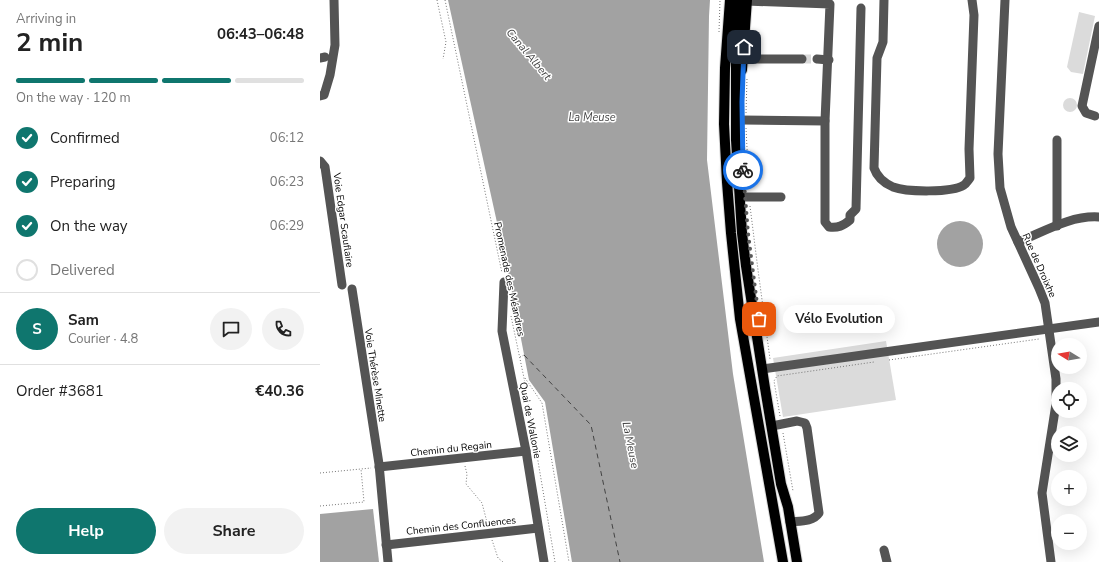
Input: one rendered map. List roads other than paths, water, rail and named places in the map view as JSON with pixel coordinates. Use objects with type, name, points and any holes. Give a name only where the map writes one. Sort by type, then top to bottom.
[{"type":"main road","points":[[743,0],[736,51],[736,140],[738,188],[746,266],[762,369],[776,425],[782,497],[792,562]]},
{"type":"main road","points":[[743,0],[742,120],[750,244],[759,319],[757,337]]},
{"type":"main road","points":[[730,2],[725,68],[725,142],[728,200],[737,296],[783,562]]},
{"type":"main road","points":[[737,296],[744,318],[752,365],[754,369],[762,369]]},
{"type":"main road","points":[[781,484],[788,507],[797,562]]},
{"type":"street","points":[[320,96],[324,94],[330,75],[335,44],[334,0]]},
{"type":"street","points":[[743,0],[830,4],[829,60],[825,121],[825,222],[829,227],[835,228],[842,226],[850,220],[850,215],[856,209],[862,8]]},
{"type":"street","points":[[884,0],[883,42],[877,58],[874,168],[877,176],[894,187],[926,191],[948,190],[964,185],[970,178],[969,149],[974,15],[972,0]]},
{"type":"street","name":"Rue de Droixhe","points":[[1005,0],[998,154],[1000,188],[1011,228],[1043,296],[1056,379],[1057,397],[1042,493],[1052,562]]},
{"type":"street","points":[[1095,116],[1086,113],[1082,106],[1099,26]]},
{"type":"street","points":[[743,59],[802,59]]},
{"type":"street","points":[[817,59],[829,60]]},
{"type":"street","points":[[742,120],[825,121]]},
{"type":"street","points":[[1057,140],[1057,226]]},
{"type":"street","name":"Voie Edgar Scauflaire","points":[[320,160],[325,167],[342,285]]},
{"type":"street","points":[[747,197],[781,197]]},
{"type":"street","points":[[1018,242],[1070,221],[1090,216],[1099,217]]},
{"type":"street","name":"Quai de Wallonie","points":[[504,282],[502,331],[526,451],[544,562]]},
{"type":"street","name":"Voie Thérèse Minette","points":[[352,289],[379,466],[388,562]]},
{"type":"street","points":[[762,369],[1099,322]]},
{"type":"street","points":[[776,425],[797,421],[805,423],[819,513],[810,520],[790,522]]},
{"type":"street","name":"Chemin du Regain","points":[[379,466],[526,451]]},
{"type":"street","name":"Chemin des Confluences","points":[[386,545],[538,528]]},
{"type":"street","points":[[884,550],[887,562]]},
{"type":"water","name":"La Meuse","points":[[448,0],[710,0],[707,160],[733,374],[764,562],[572,562],[545,402],[529,380],[509,277]]},
{"type":"water","points":[[960,221],[973,225],[979,231],[983,244],[979,257],[973,263],[960,267],[947,263],[941,257],[937,244],[941,231],[947,225]]},
{"type":"water","points":[[373,509],[379,562],[320,562],[320,514]]},
{"type":"tunnel","points":[[802,59],[817,59]]},
{"type":"place","name":"Vélo Evolution","points":[[759,319]]},
{"type":"water label","name":"Canal Albert","points":[[529,54]]}]
